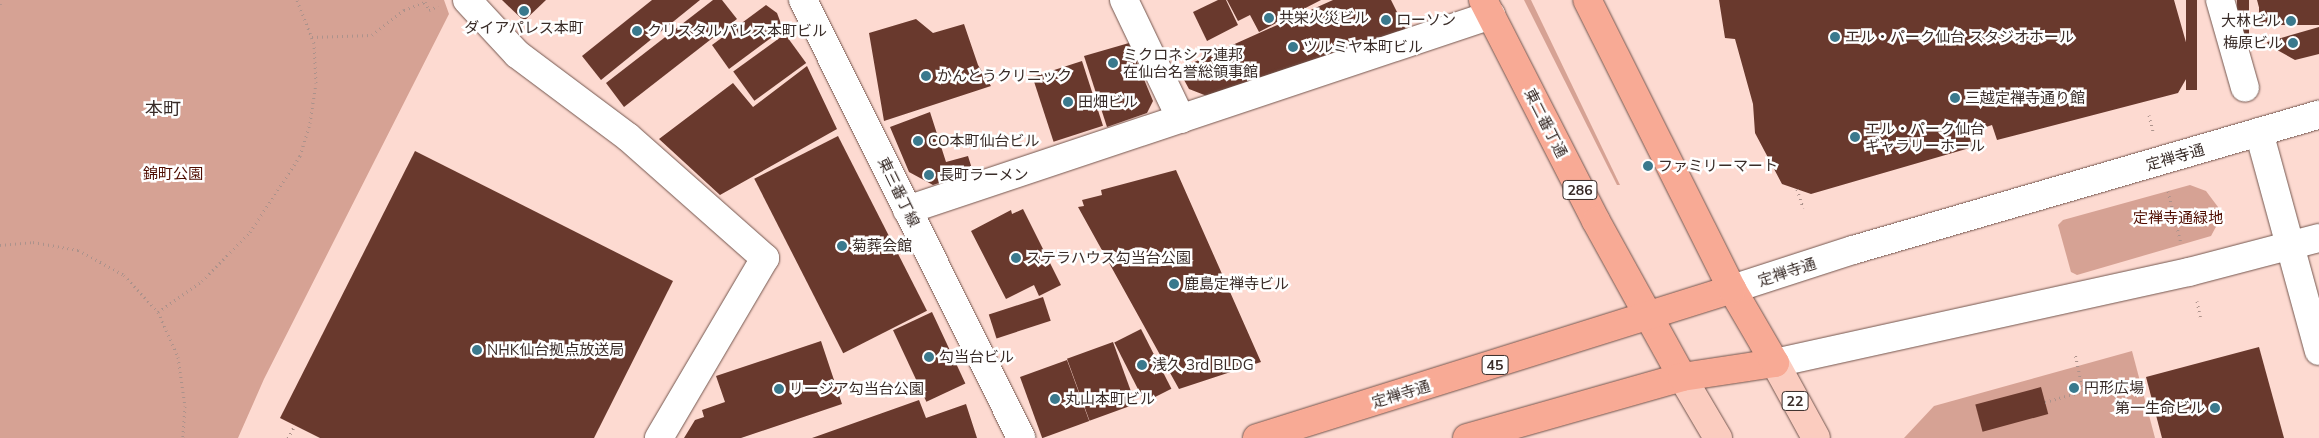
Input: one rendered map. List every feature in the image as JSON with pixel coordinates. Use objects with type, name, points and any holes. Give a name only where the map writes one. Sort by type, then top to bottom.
[{"type":"highway","points":[[1467,438],[1682,377],[1774,363],[1732,289],[1587,0]]},
{"type":"highway","name":"東二番丁通","points":[[1487,8],[1647,317],[1682,377]]},
{"type":"highway","name":"定禅寺通","points":[[1257,438],[1732,289]]},
{"type":"main road","name":"22","points":[[1774,363],[1816,438]]},
{"type":"main road","points":[[1682,377],[1718,438]]},
{"type":"street","points":[[467,0],[517,54],[628,137],[765,258],[659,438]]},
{"type":"street","name":"東三番丁線","points":[[802,0],[1021,438]]},
{"type":"street","points":[[1124,0],[1181,119]]},
{"type":"street","points":[[2220,0],[2246,88]]},
{"type":"street","points":[[908,210],[1181,119],[1487,8]]},
{"type":"street","name":"定禅寺通","points":[[1732,289],[1853,250],[2319,115]]},
{"type":"street","points":[[2259,132],[2319,351]]},
{"type":"street","points":[[1774,363],[2319,238]]},
{"type":"path","points":[[0,4],[2,0]]},
{"type":"path","points":[[158,312],[202,281],[250,232],[300,156],[310,123],[316,83],[312,37],[297,0]]},
{"type":"path","points":[[312,37],[372,35],[404,10],[425,2],[429,10],[441,5],[440,0]]},
{"type":"path","points":[[2149,115],[2154,138]]},
{"type":"path","points":[[1796,189],[1802,208]]},
{"type":"path","points":[[2168,190],[2182,247]]},
{"type":"path","points":[[0,245],[32,242],[78,250],[124,275],[158,312],[178,357],[185,406],[183,438]]},
{"type":"path","points":[[2195,296],[2201,320]]},
{"type":"path","points":[[2045,402],[2083,392],[2074,354]]},
{"type":"path","points":[[288,438],[295,425]]},
{"type":"green space","name":"錦町公園","points":[[0,0],[444,0],[449,14],[264,379],[238,438],[0,438]]},
{"type":"green space","points":[[1524,0],[1531,0],[1620,185],[1617,185]]},
{"type":"green space","name":"定禅寺通緑地","points":[[2190,185],[2206,191],[2218,207],[2218,223],[2211,236],[2077,275],[2071,272],[2058,225],[2063,220]]},
{"type":"green space","name":"円形広場","points":[[2132,351],[2155,438],[1904,438],[1934,406]]},
{"type":"building","name":"ダイアパレス本町","points":[[502,0],[546,0],[524,21]]},
{"type":"building","name":"クリスタルパレス本町ビル","points":[[652,0],[700,0],[601,80],[582,56]]},
{"type":"building","points":[[713,0],[722,0],[737,19],[624,107],[606,83]]},
{"type":"building","points":[[1218,0],[1226,0],[1238,25],[1207,41],[1193,12]]},
{"type":"building","name":"共栄火災ビル","points":[[1227,0],[1321,0],[1259,32],[1250,15],[1238,21]]},
{"type":"building","name":"ツルミヤ本町ビル","points":[[1333,0],[1391,0],[1407,32],[1207,96],[1189,89],[1183,78],[1187,76],[1185,70],[1192,68],[1190,64]]},
{"type":"building","name":"三越定禅寺通り館","points":[[1719,0],[2174,0],[2193,67],[2178,93],[1997,140],[1992,125],[1968,133],[1973,147],[1811,194],[1782,184],[1755,133],[1753,104],[1735,39],[1725,38]]},
{"type":"building","points":[[2186,0],[2197,0],[2197,90],[2186,90]]},
{"type":"building","points":[[2237,0],[2249,0],[2249,75],[2237,75]]},
{"type":"building","points":[[2257,0],[2310,0],[2310,1],[2261,15]]},
{"type":"building","name":"大林ビル","points":[[2259,0],[2319,0],[2319,25],[2259,25]]},
{"type":"building","points":[[766,5],[777,13],[783,29],[729,69],[712,45]]},
{"type":"building","points":[[916,19],[933,33],[964,24],[978,65],[991,86],[884,121],[869,33]]},
{"type":"building","name":"梅原ビル","points":[[2319,27],[2319,54],[2295,60],[2268,45],[2267,42]]},
{"type":"building","points":[[785,34],[806,63],[754,101],[733,72]]},
{"type":"building","points":[[1129,43],[1153,101],[1147,113],[1107,127],[1084,56]]},
{"type":"building","name":"田畑ビル","points":[[1082,61],[1103,126],[1054,142],[1033,77]]},
{"type":"building","points":[[807,66],[837,129],[720,195],[659,139],[733,83],[753,107]]},
{"type":"building","name":"CO本町仙台ビル","points":[[930,112],[946,162],[968,156],[973,172],[933,185],[909,172],[890,127]]},
{"type":"building","name":"菊葬会館","points":[[838,136],[927,311],[843,353],[754,179]]},
{"type":"building","name":"NHK仙台拠点放送局","points":[[415,151],[673,281],[594,438],[320,438],[280,418]]},
{"type":"building","name":"鹿島定禅寺ビル","points":[[1176,170],[1261,362],[1179,389],[1078,207],[1084,206],[1082,200],[1102,195],[1101,190]]},
{"type":"building","name":"ステラハウス勾当台公園","points":[[1023,209],[1061,285],[1039,296],[1034,285],[1006,299],[971,231],[1011,210],[1012,214]]},
{"type":"building","points":[[1043,297],[1051,321],[997,338],[989,315]]},
{"type":"building","name":"勾当台ビル","points":[[932,312],[965,384],[926,402],[893,330]]},
{"type":"building","name":"浅久 3rd BLDG","points":[[1141,329],[1171,389],[1145,402],[1114,343]]},
{"type":"building","name":"リージア勾当台公園","points":[[821,341],[842,404],[741,438],[684,438],[695,420],[704,417],[702,410],[725,402],[716,376]]},
{"type":"building","points":[[1113,342],[1136,404],[1090,421],[1067,359]]},
{"type":"building","name":"第一生命ビル","points":[[2259,347],[2284,438],[2162,438],[2146,377]]},
{"type":"building","name":"丸山本町ビル","points":[[1067,360],[1089,421],[1042,438],[1020,377]]},
{"type":"building","points":[[2041,387],[2048,414],[1983,432],[1975,405]]},
{"type":"building","points":[[919,400],[926,418],[966,404],[977,438],[812,438]]},
{"type":"place","name":"ダイアパレス本町","points":[[524,11]]},
{"type":"place","name":"共栄火災ビル","points":[[1269,18]]},
{"type":"place","name":"ローソン","points":[[1386,20]]},
{"type":"place","name":"大林ビル","points":[[2291,21]]},
{"type":"place","name":"クリスタルパレス本町ビル","points":[[637,31]]},
{"type":"place","name":"エル・パーク仙台 スタジオホール","points":[[1835,37]]},
{"type":"place","name":"梅原ビル","points":[[2293,43]]},
{"type":"place","name":"ツルミヤ本町ビル","points":[[1293,47]]},
{"type":"place","name":"ミクロネシア連邦 在仙台名誉総領事館","points":[[1113,63]]},
{"type":"place","name":"かんとうクリニック","points":[[926,76]]},
{"type":"place","name":"三越定禅寺通り館","points":[[1955,98]]},
{"type":"place","name":"田畑ビル","points":[[1068,102]]},
{"type":"place","name":"エル・パーク仙台 ギャラリーホール","points":[[1855,137]]},
{"type":"place","name":"CO本町仙台ビル","points":[[918,141]]},
{"type":"place","name":"ファミリーマート","points":[[1648,166]]},
{"type":"place","name":"長町ラーメン","points":[[929,175]]},
{"type":"place","name":"菊葬会館","points":[[842,246]]},
{"type":"place","name":"ステラハウス勾当台公園","points":[[1016,258]]},
{"type":"place","name":"鹿島定禅寺ビル","points":[[1174,284]]},
{"type":"place","name":"NHK仙台拠点放送局","points":[[477,350]]},
{"type":"place","name":"勾当台ビル","points":[[929,357]]},
{"type":"place","name":"浅久 3rd BLDG","points":[[1142,365]]},
{"type":"place","name":"円形広場","points":[[2074,388]]},
{"type":"place","name":"リージア勾当台公園","points":[[779,389]]},
{"type":"place","name":"丸山本町ビル","points":[[1055,399]]},
{"type":"place","name":"第一生命ビル","points":[[2215,408]]},
{"type":"district","name":"本町","points":[[163,109]]}]
